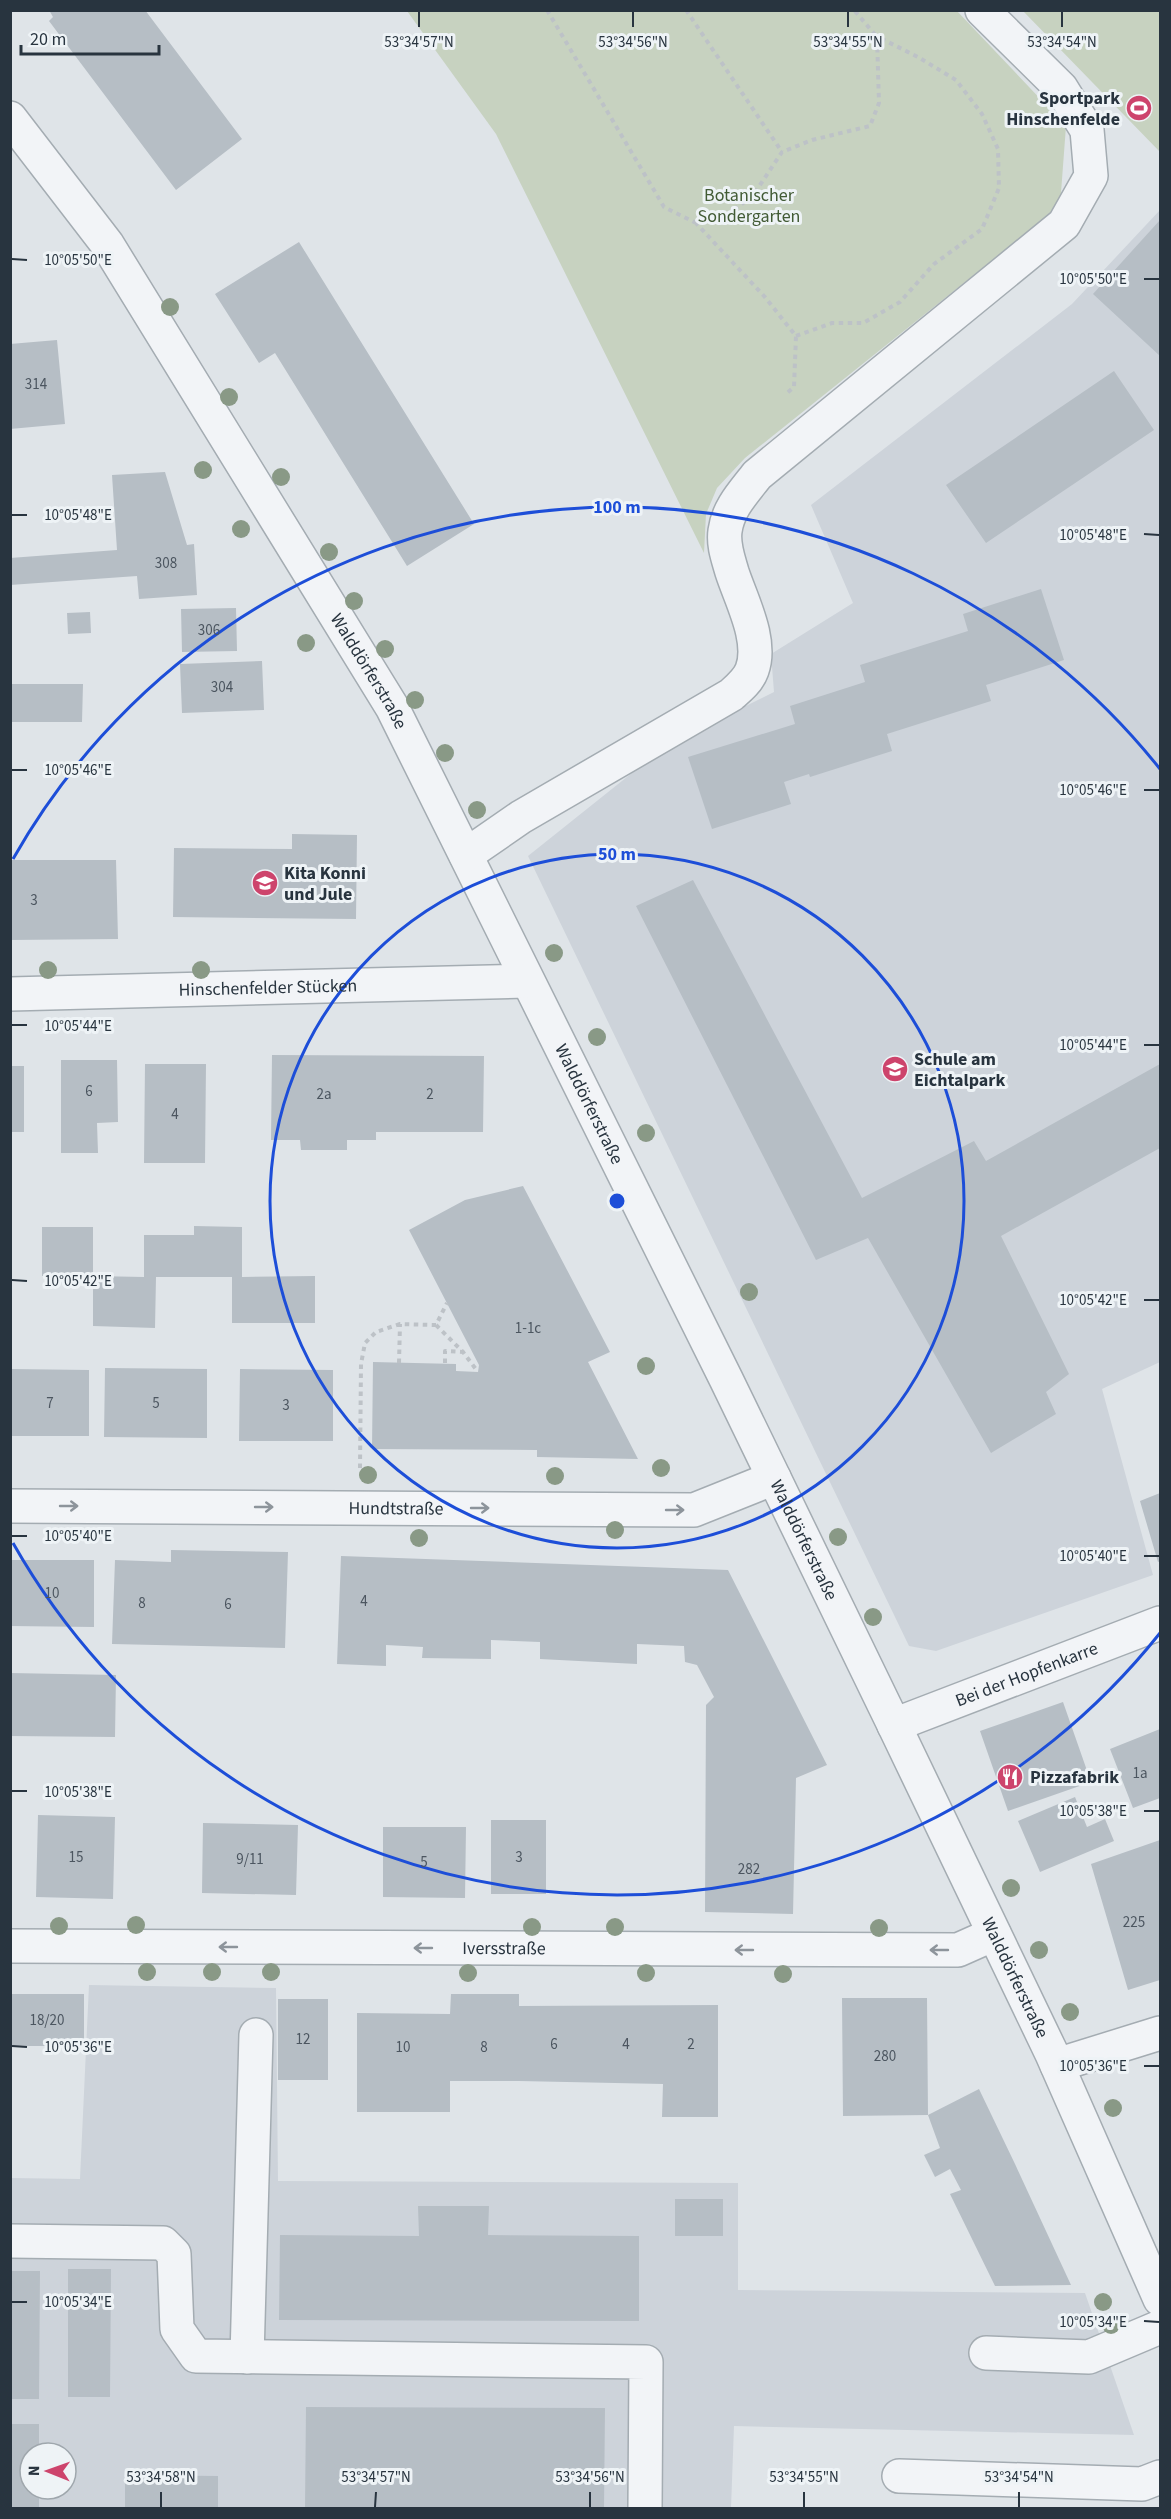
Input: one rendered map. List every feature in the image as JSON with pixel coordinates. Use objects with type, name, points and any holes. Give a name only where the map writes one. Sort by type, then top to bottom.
[{"type":"street","points":[[466,855],[521,817],[731,695],[743,685],[752,671],[755,654],[752,631],[724,545],[728,517],[735,505],[757,475],[1065,224],[1091,176],[1087,130],[1061,88],[982,10]]},
{"type":"street","name":"Walddörferstraße","points":[[10,118],[107,244],[392,707],[894,1725],[1057,2065],[1161,2299]]},
{"type":"street","name":"Hinschenfelder Stücken","points":[[10,994],[526,981]]},
{"type":"street","name":"Hundtstraße","points":[[10,1506],[694,1510],[774,1478]]},
{"type":"street","name":"Bei der Hopfenkarre","points":[[894,1725],[1161,1623]]},
{"type":"street","name":"Iversstraße","points":[[10,1946],[958,1950],[994,1934]]},
{"type":"street","points":[[1057,2065],[1161,2033]]},
{"type":"street","points":[[247,2357],[256,2035]]},
{"type":"street","points":[[10,2241],[163,2242],[174,2254],[177,2329],[196,2356],[646,2362],[645,2508]]},
{"type":"street","points":[[986,2353],[1089,2357],[1161,2326]]},
{"type":"street","points":[[898,2476],[1142,2484],[1161,2477]]},
{"type":"path","points":[[547,10],[664,207],[694,222],[764,296],[796,336],[794,387],[786,395]]},
{"type":"path","points":[[686,10],[782,152]]},
{"type":"path","points":[[796,336],[832,323],[863,324],[900,302],[934,264],[982,229],[999,189],[998,149],[982,114],[956,80],[918,57],[877,37],[854,10]]},
{"type":"path","points":[[694,222],[720,219],[752,197],[782,152],[812,140],[870,126],[879,103],[877,37]]},
{"type":"path","points":[[436,1325],[447,1303]]},
{"type":"path","points":[[399,1363],[400,1324]]},
{"type":"path","points":[[360,1508],[361,1364],[365,1343],[376,1332],[400,1324],[436,1325],[463,1352],[478,1372]]},
{"type":"path","points":[[445,1363],[445,1352],[463,1352]]},
{"type":"shaded area","name":"Schule am Eichtalpark","points":[[1160,210],[1160,1362],[1102,1389],[1153,1575],[936,1651],[909,1646],[528,856],[667,745],[774,692],[771,654],[853,603],[811,505],[1072,304]]},
{"type":"shaded area","points":[[89,1985],[276,1988],[278,2181],[738,2183],[738,2290],[1085,2293],[1134,2435],[734,2426],[731,2508],[11,2508],[11,2178],[80,2179]]},
{"type":"green space","name":"Botanischer Sondergarten","points":[[407,11],[957,11],[1066,126],[1060,206],[745,458],[717,488],[706,514],[704,553],[496,134]]},
{"type":"green space","name":"Sportpark Hinschenfelde","points":[[1023,11],[1160,11],[1160,152]]},
{"type":"building","points":[[49,10],[145,10],[242,139],[176,190],[49,21],[53,17]]},
{"type":"building","points":[[1160,220],[1160,356],[1093,294]]},
{"type":"building","points":[[299,242],[474,524],[407,566],[275,353],[259,363],[215,294]]},
{"type":"building","points":[[57,340],[65,424],[10,429],[10,344]]},
{"type":"building","points":[[1114,371],[1154,430],[986,543],[946,485]]},
{"type":"building","points":[[165,472],[187,545],[194,544],[197,595],[139,599],[137,576],[10,585],[10,558],[117,550],[112,475]]},
{"type":"building","points":[[1041,589],[1064,660],[986,685],[991,701],[887,734],[892,751],[810,777],[809,774],[784,782],[791,804],[712,829],[688,757],[795,724],[790,706],[865,682],[860,665],[968,631],[963,614]]},
{"type":"building","points":[[236,608],[237,651],[182,652],[181,609]]},
{"type":"building","points":[[90,612],[91,633],[68,634],[67,613]]},
{"type":"building","points":[[262,661],[264,710],[182,713],[180,664]]},
{"type":"building","points":[[10,684],[83,684],[82,722],[10,722]]},
{"type":"building","name":"Kita Konni und Jule","points":[[292,834],[357,835],[356,919],[173,917],[174,848],[292,849]]},
{"type":"building","points":[[10,860],[116,860],[118,939],[10,940]]},
{"type":"building","points":[[693,880],[862,1198],[974,1141],[986,1161],[1160,1064],[1160,1148],[1001,1236],[1069,1374],[1046,1392],[1056,1414],[991,1453],[868,1238],[816,1260],[636,906]]},
{"type":"building","points":[[272,1055],[484,1056],[483,1132],[376,1132],[376,1140],[347,1140],[347,1150],[301,1150],[300,1140],[271,1140]]},
{"type":"building","points":[[61,1060],[117,1060],[118,1122],[97,1123],[98,1153],[61,1153]]},
{"type":"building","points":[[145,1064],[206,1064],[205,1163],[144,1163]]},
{"type":"building","points":[[10,1066],[24,1066],[24,1132],[10,1132]]},
{"type":"building","points":[[523,1186],[610,1352],[588,1362],[638,1459],[537,1457],[537,1450],[372,1449],[373,1362],[456,1364],[456,1371],[478,1372],[479,1365],[409,1230],[465,1200]]},
{"type":"building","points":[[194,1226],[242,1227],[242,1277],[315,1276],[315,1323],[232,1323],[232,1277],[156,1277],[155,1328],[93,1326],[93,1276],[144,1277],[144,1235],[194,1235]]},
{"type":"building","points":[[42,1227],[93,1227],[93,1276],[42,1276]]},
{"type":"building","points":[[105,1368],[207,1369],[207,1438],[104,1437]]},
{"type":"building","points":[[10,1369],[89,1370],[89,1436],[10,1436]]},
{"type":"building","points":[[240,1369],[333,1370],[333,1441],[239,1441]]},
{"type":"building","points":[[1160,1493],[1160,1561],[1158,1562],[1140,1501]]},
{"type":"building","points":[[171,1550],[288,1552],[285,1648],[112,1644],[115,1560],[171,1562]]},
{"type":"building","points":[[341,1556],[728,1570],[827,1765],[796,1778],[793,1914],[705,1912],[706,1705],[714,1697],[697,1665],[685,1662],[684,1646],[637,1644],[637,1664],[540,1659],[540,1642],[491,1640],[491,1659],[422,1658],[423,1647],[386,1645],[386,1666],[337,1664]]},
{"type":"building","points":[[10,1560],[94,1560],[94,1627],[10,1626]]},
{"type":"building","points":[[10,1673],[116,1675],[115,1737],[10,1736]]},
{"type":"building","points":[[1063,1702],[1091,1782],[1008,1811],[980,1731]]},
{"type":"building","points":[[1160,1729],[1160,1798],[1133,1808],[1110,1749]]},
{"type":"building","points":[[1075,1797],[1087,1827],[1105,1819],[1114,1841],[1040,1872],[1018,1821]]},
{"type":"building","points":[[38,1815],[115,1817],[113,1899],[36,1897]]},
{"type":"building","points":[[491,1820],[546,1820],[546,1894],[491,1894]]},
{"type":"building","points":[[203,1823],[298,1825],[296,1895],[202,1893]]},
{"type":"building","points":[[383,1827],[466,1827],[465,1898],[383,1897]]},
{"type":"building","points":[[1160,1840],[1160,1980],[1128,1990],[1091,1864]]},
{"type":"building","points":[[10,1994],[84,1994],[84,2046],[10,2046]]},
{"type":"building","points":[[451,1994],[519,1994],[519,2006],[718,2005],[718,2117],[662,2117],[663,2084],[519,2081],[450,2081],[450,2112],[357,2112],[357,2013],[450,2014]]},
{"type":"building","points":[[842,1998],[927,1998],[928,2115],[843,2116]]},
{"type":"building","points":[[278,1999],[328,1999],[328,2080],[278,2080]]},
{"type":"building","points":[[979,2089],[1071,2285],[995,2286],[950,2194],[961,2190],[950,2169],[935,2177],[924,2155],[940,2148],[928,2115]]},
{"type":"building","points":[[675,2199],[723,2199],[723,2236],[675,2236]]},
{"type":"building","points":[[418,2206],[489,2206],[488,2235],[639,2236],[639,2321],[279,2320],[280,2235],[419,2236]]},
{"type":"building","points":[[68,2269],[111,2269],[110,2397],[68,2397]]},
{"type":"building","points":[[10,2271],[40,2271],[39,2399],[10,2399]]},
{"type":"building","points":[[306,2407],[605,2408],[604,2508],[305,2508]]},
{"type":"building","points":[[10,2424],[39,2424],[39,2441],[18,2441],[18,2501],[39,2501],[39,2508],[10,2508]]},
{"type":"building","points":[[125,2475],[218,2476],[218,2508],[125,2508]]},
{"type":"place","name":"Sportpark Hinschenfelde","points":[[1139,108]]},
{"type":"place","name":"Kita Konni und Jule","points":[[265,883]]},
{"type":"place","name":"Schule am Eichtalpark","points":[[895,1069]]},
{"type":"place","name":"Pizzafabrik","points":[[1010,1777]]}]
